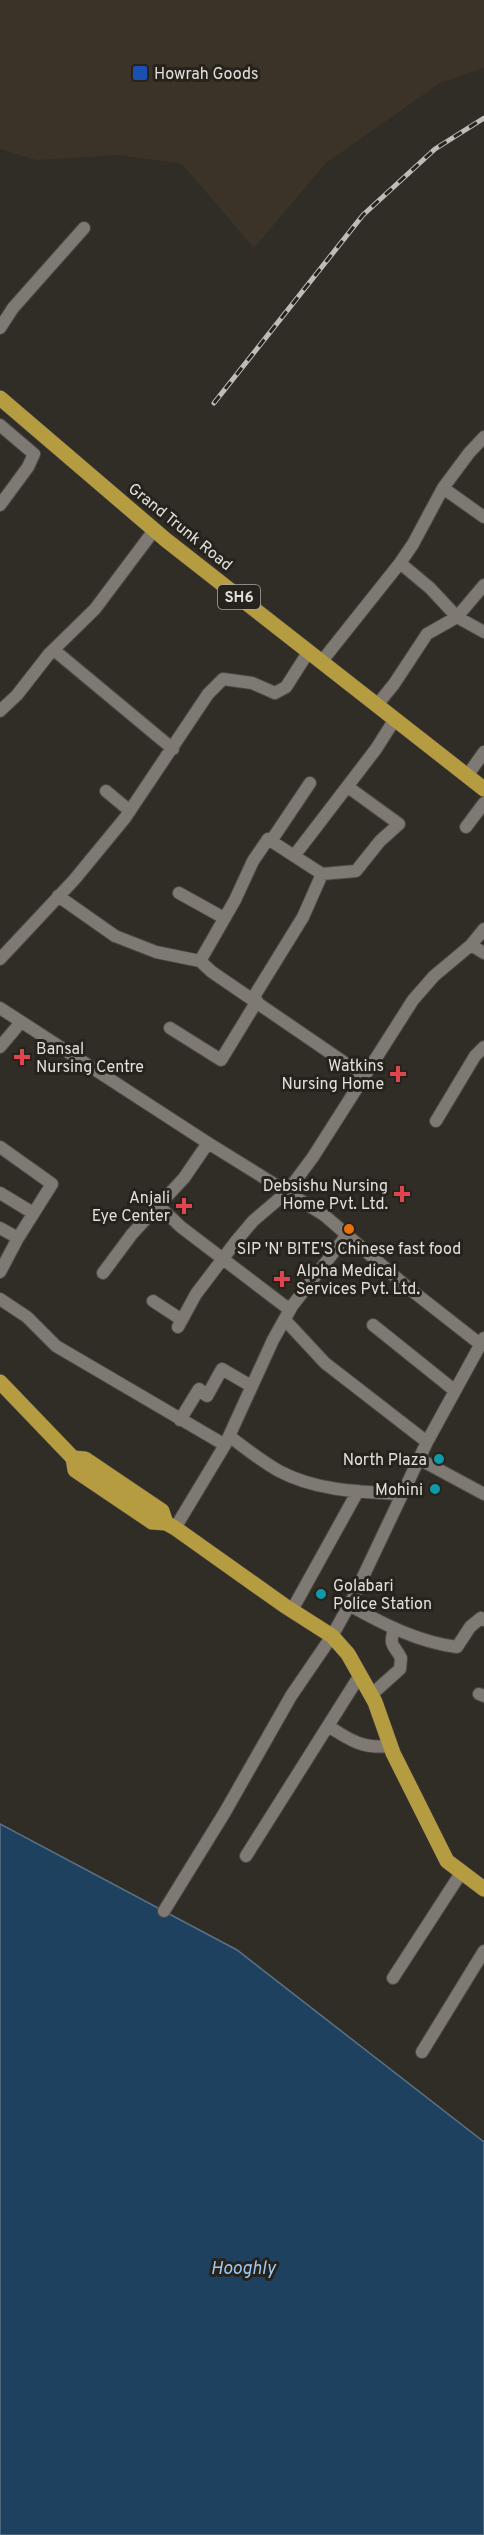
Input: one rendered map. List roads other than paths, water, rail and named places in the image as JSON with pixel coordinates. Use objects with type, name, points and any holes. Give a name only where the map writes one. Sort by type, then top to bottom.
[{"type":"main road","name":"Grand Trunk Road","points":[[0,398],[155,529],[484,789]]},
{"type":"main road","points":[[0,1382],[73,1458],[85,1459],[162,1511],[171,1526],[332,1636],[348,1654],[371,1695],[390,1746],[447,1861],[484,1889]]},
{"type":"street","points":[[0,328],[13,309],[84,228]]},
{"type":"street","points":[[0,425],[34,454],[28,467],[0,505]]},
{"type":"street","points":[[322,661],[400,563],[413,544],[443,488],[484,437]]},
{"type":"street","points":[[443,488],[484,516]]},
{"type":"street","points":[[0,711],[94,609],[155,529]]},
{"type":"street","points":[[400,563],[430,588],[457,617],[484,632]]},
{"type":"street","points":[[377,705],[394,684],[427,634],[457,617],[484,585]]},
{"type":"street","points":[[54,650],[173,749]]},
{"type":"street","points":[[0,959],[58,897],[130,811],[208,694],[224,679],[252,683],[275,693],[286,687],[309,651]]},
{"type":"street","points":[[294,856],[348,787],[395,719]]},
{"type":"street","points":[[467,776],[484,752]]},
{"type":"street","points":[[272,841],[310,783]]},
{"type":"street","points":[[200,961],[253,861],[268,839],[322,874],[356,871],[380,841],[399,824],[348,787]]},
{"type":"street","points":[[106,791],[130,811]]},
{"type":"street","points":[[466,827],[484,803]]},
{"type":"street","points":[[170,1028],[221,1060],[303,917],[322,874]]},
{"type":"street","points":[[179,893],[224,918]]},
{"type":"street","points":[[58,897],[115,936],[156,952],[200,961],[212,972],[364,1076]]},
{"type":"street","points":[[153,1301],[180,1324],[196,1294],[223,1258],[253,1221],[287,1192],[314,1157],[413,1000],[434,976],[471,945],[484,929]]},
{"type":"street","points":[[471,945],[484,953]]},
{"type":"street","points":[[0,1008],[324,1215],[406,1286],[482,1341],[427,1442],[332,1636],[291,1696],[225,1812],[164,1911]]},
{"type":"street","points":[[0,1047],[21,1023]]},
{"type":"street","points":[[436,1121],[475,1056],[484,1047]]},
{"type":"street","points":[[102,1273],[132,1234],[184,1178],[208,1143]]},
{"type":"street","points":[[0,1147],[52,1184],[18,1238],[0,1272]]},
{"type":"street","points":[[0,1193],[33,1213]]},
{"type":"street","points":[[158,1205],[181,1227],[223,1258],[287,1315],[325,1363],[427,1442]]},
{"type":"street","points":[[0,1228],[18,1238]]},
{"type":"street","points":[[171,1526],[227,1440],[287,1315],[347,1235]]},
{"type":"street","points":[[0,1299],[27,1317],[56,1346],[180,1420],[227,1440],[279,1471],[315,1484],[358,1491],[402,1494]]},
{"type":"street","points":[[373,1325],[454,1390]]},
{"type":"street","points":[[180,1420],[199,1389],[207,1396],[222,1369],[251,1386]]},
{"type":"street","points":[[418,1460],[484,1494]]},
{"type":"street","points":[[292,1610],[358,1491]]},
{"type":"street","points":[[349,1605],[394,1629],[443,1646],[457,1647],[470,1627],[480,1618],[484,1620]]},
{"type":"street","points":[[371,1695],[400,1670],[401,1658],[390,1641],[394,1629]]},
{"type":"street","points":[[246,1856],[360,1675]]},
{"type":"street","points":[[328,1726],[358,1745],[390,1746]]},
{"type":"street","points":[[393,1978],[461,1873]]},
{"type":"street","points":[[422,2052],[484,1951]]},
{"type":"water","name":"Hooghly","points":[[0,1824],[237,1950],[484,2142],[484,2535],[0,2535]]},
{"type":"railway","points":[[214,403],[363,215],[435,149],[484,118]]},
{"type":"place","name":"Howrah Goods","points":[[140,73]]},
{"type":"place","name":"Bansal Nursing Centre","points":[[22,1057]]},
{"type":"place","name":"Watkins Nursing Home","points":[[398,1074]]},
{"type":"place","name":"Debsishu Nursing Home Pvt. Ltd.","points":[[402,1194]]},
{"type":"place","name":"Anjali Eye Center","points":[[184,1206]]},
{"type":"place","name":"SIP 'N' BITE'S Chinese fast food","points":[[349,1229]]},
{"type":"place","name":"Alpha Medical Services Pvt. Ltd.","points":[[282,1279]]},
{"type":"place","name":"North Plaza","points":[[439,1459]]},
{"type":"place","name":"Mohini","points":[[435,1489]]},
{"type":"place","name":"Golabari Police Station","points":[[321,1594]]}]
